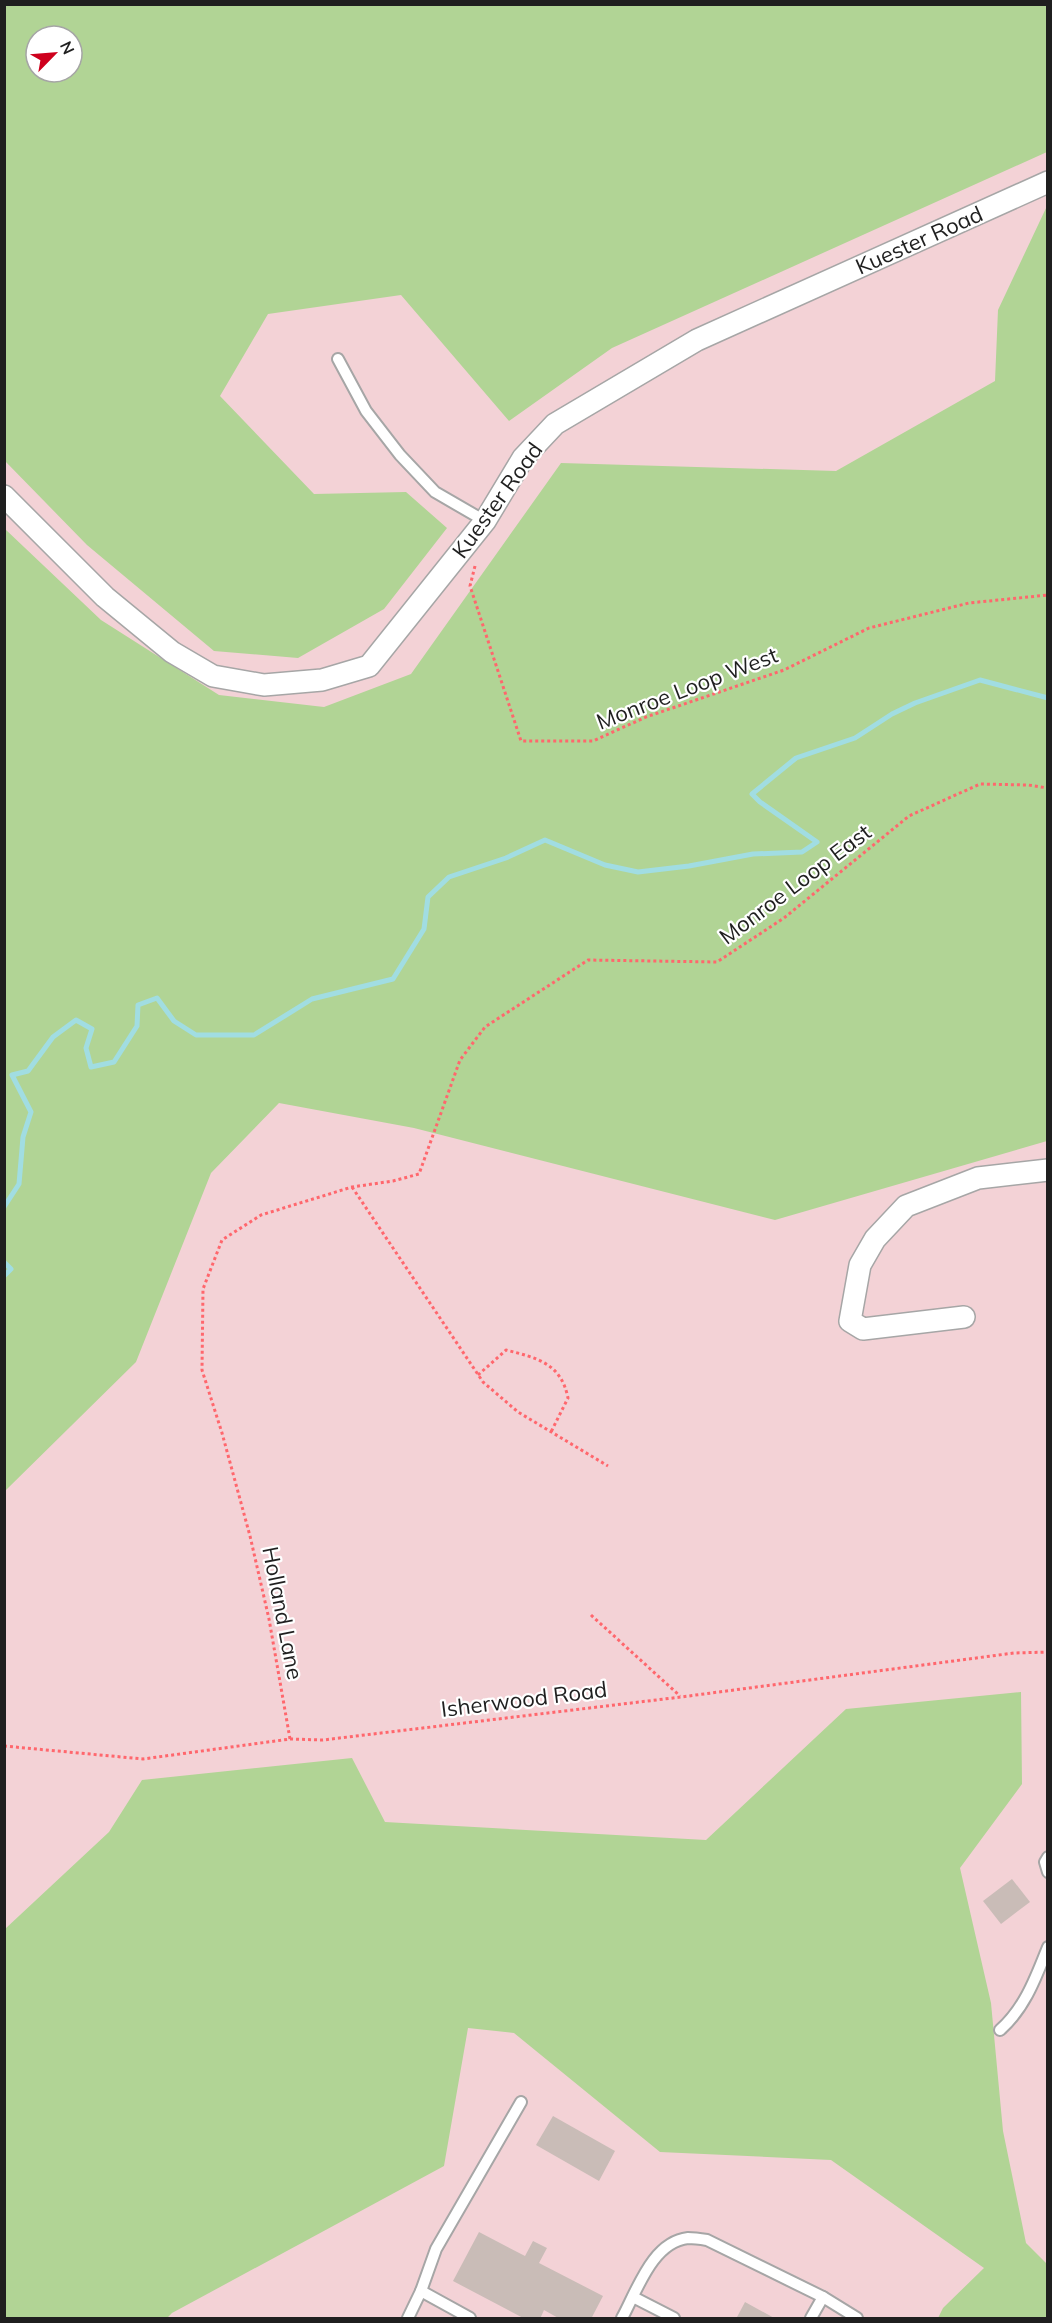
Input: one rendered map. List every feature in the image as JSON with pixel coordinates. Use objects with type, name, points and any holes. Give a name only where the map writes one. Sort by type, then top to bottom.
[{"type":"street","name":"Kuester Road","points":[[4,496],[105,597],[172,652],[213,676],[264,685],[322,680],[369,666],[485,521],[523,458],[555,423],[697,340],[1047,182]]},
{"type":"street","points":[[964,1317],[863,1329],[850,1322],[860,1265],[875,1239],[906,1206],[978,1178],[1047,1170]]},
{"type":"lane","points":[[338,359],[366,411],[400,455],[435,492],[485,521]]},
{"type":"lane","points":[[1047,1857],[1045,1862],[1047,1872]]},
{"type":"lane","points":[[1000,2030],[1013,2019],[1033,1985],[1047,1947]]},
{"type":"lane","points":[[408,2319],[436,2249],[521,2102]]},
{"type":"lane","points":[[622,2319],[653,2260],[668,2244],[688,2238],[707,2240],[823,2297],[857,2319]]},
{"type":"lane","points":[[421,2291],[470,2319]]},
{"type":"lane","points":[[633,2297],[674,2319]]},
{"type":"lane","points":[[811,2319],[823,2297]]},
{"type":"path","name":"Monroe Loop West","points":[[475,564],[470,585],[521,741],[593,741],[646,717],[784,670],[869,628],[969,603],[1047,595]]},
{"type":"path","name":"Monroe Loop East","points":[[240,1495],[202,1370],[203,1289],[222,1240],[261,1215],[352,1187],[393,1181],[418,1174],[460,1060],[485,1027],[588,960],[717,962],[784,918],[909,816],[980,784],[1028,785],[1047,788]]},
{"type":"path","points":[[352,1187],[483,1382],[518,1412],[608,1466]]},
{"type":"path","points":[[478,1374],[506,1350],[535,1357],[561,1375],[568,1398],[550,1432]]},
{"type":"path","name":"Holland Lane","points":[[240,1495],[269,1618],[290,1739]]},
{"type":"path","points":[[591,1615],[681,1697]]},
{"type":"path","name":"Isherwood Road","points":[[4,1746],[143,1759],[290,1739],[323,1740],[681,1697],[1014,1653],[1047,1652]]},
{"type":"shaded area","points":[[5,5],[1047,5],[1047,2318],[5,2318]]},
{"type":"green space","points":[[4,5],[1047,5],[1047,152],[612,348],[509,421],[401,295],[268,314],[220,396],[314,494],[406,492],[447,528],[384,609],[298,658],[214,651],[87,545],[5,461]]},
{"type":"green space","points":[[1047,206],[1047,1141],[775,1220],[414,1128],[279,1103],[211,1173],[136,1362],[5,1491],[5,529],[101,620],[219,695],[324,707],[411,674],[561,463],[836,471],[995,381],[998,310]]},
{"type":"green space","points":[[1021,1692],[1022,1784],[960,1868],[991,2003],[1003,2131],[1026,2243],[1047,2264],[1047,2318],[938,2318],[943,2308],[984,2268],[831,2160],[660,2152],[514,2033],[468,2028],[444,2166],[172,2313],[167,2318],[5,2318],[5,1929],[109,1832],[142,1780],[352,1758],[385,1822],[706,1840],[846,1709]]},
{"type":"building","points":[[1012,1879],[1030,1902],[1001,1924],[983,1901]]},
{"type":"building","points":[[553,2116],[615,2151],[599,2181],[536,2145]]},
{"type":"building","points":[[479,2232],[525,2256],[533,2241],[547,2248],[539,2263],[603,2296],[591,2319],[560,2319],[544,2310],[540,2319],[525,2319],[453,2281]]},
{"type":"building","points":[[745,2302],[776,2319],[736,2319]]},
{"type":"waterway","points":[[4,1207],[19,1184],[23,1137],[31,1112],[12,1075],[28,1071],[53,1037],[76,1020],[92,1029],[86,1048],[91,1067],[114,1062],[137,1026],[138,1005],[157,998],[174,1021],[196,1035],[254,1035],[312,999],[393,979],[424,929],[428,897],[449,877],[506,858],[545,840],[605,865],[638,872],[689,866],[753,854],[802,852],[817,842],[752,794],[796,758],[855,738],[892,714],[915,703],[980,680],[1048,698]]},
{"type":"waterway","points":[[4,1262],[11,1269],[4,1276]]}]
